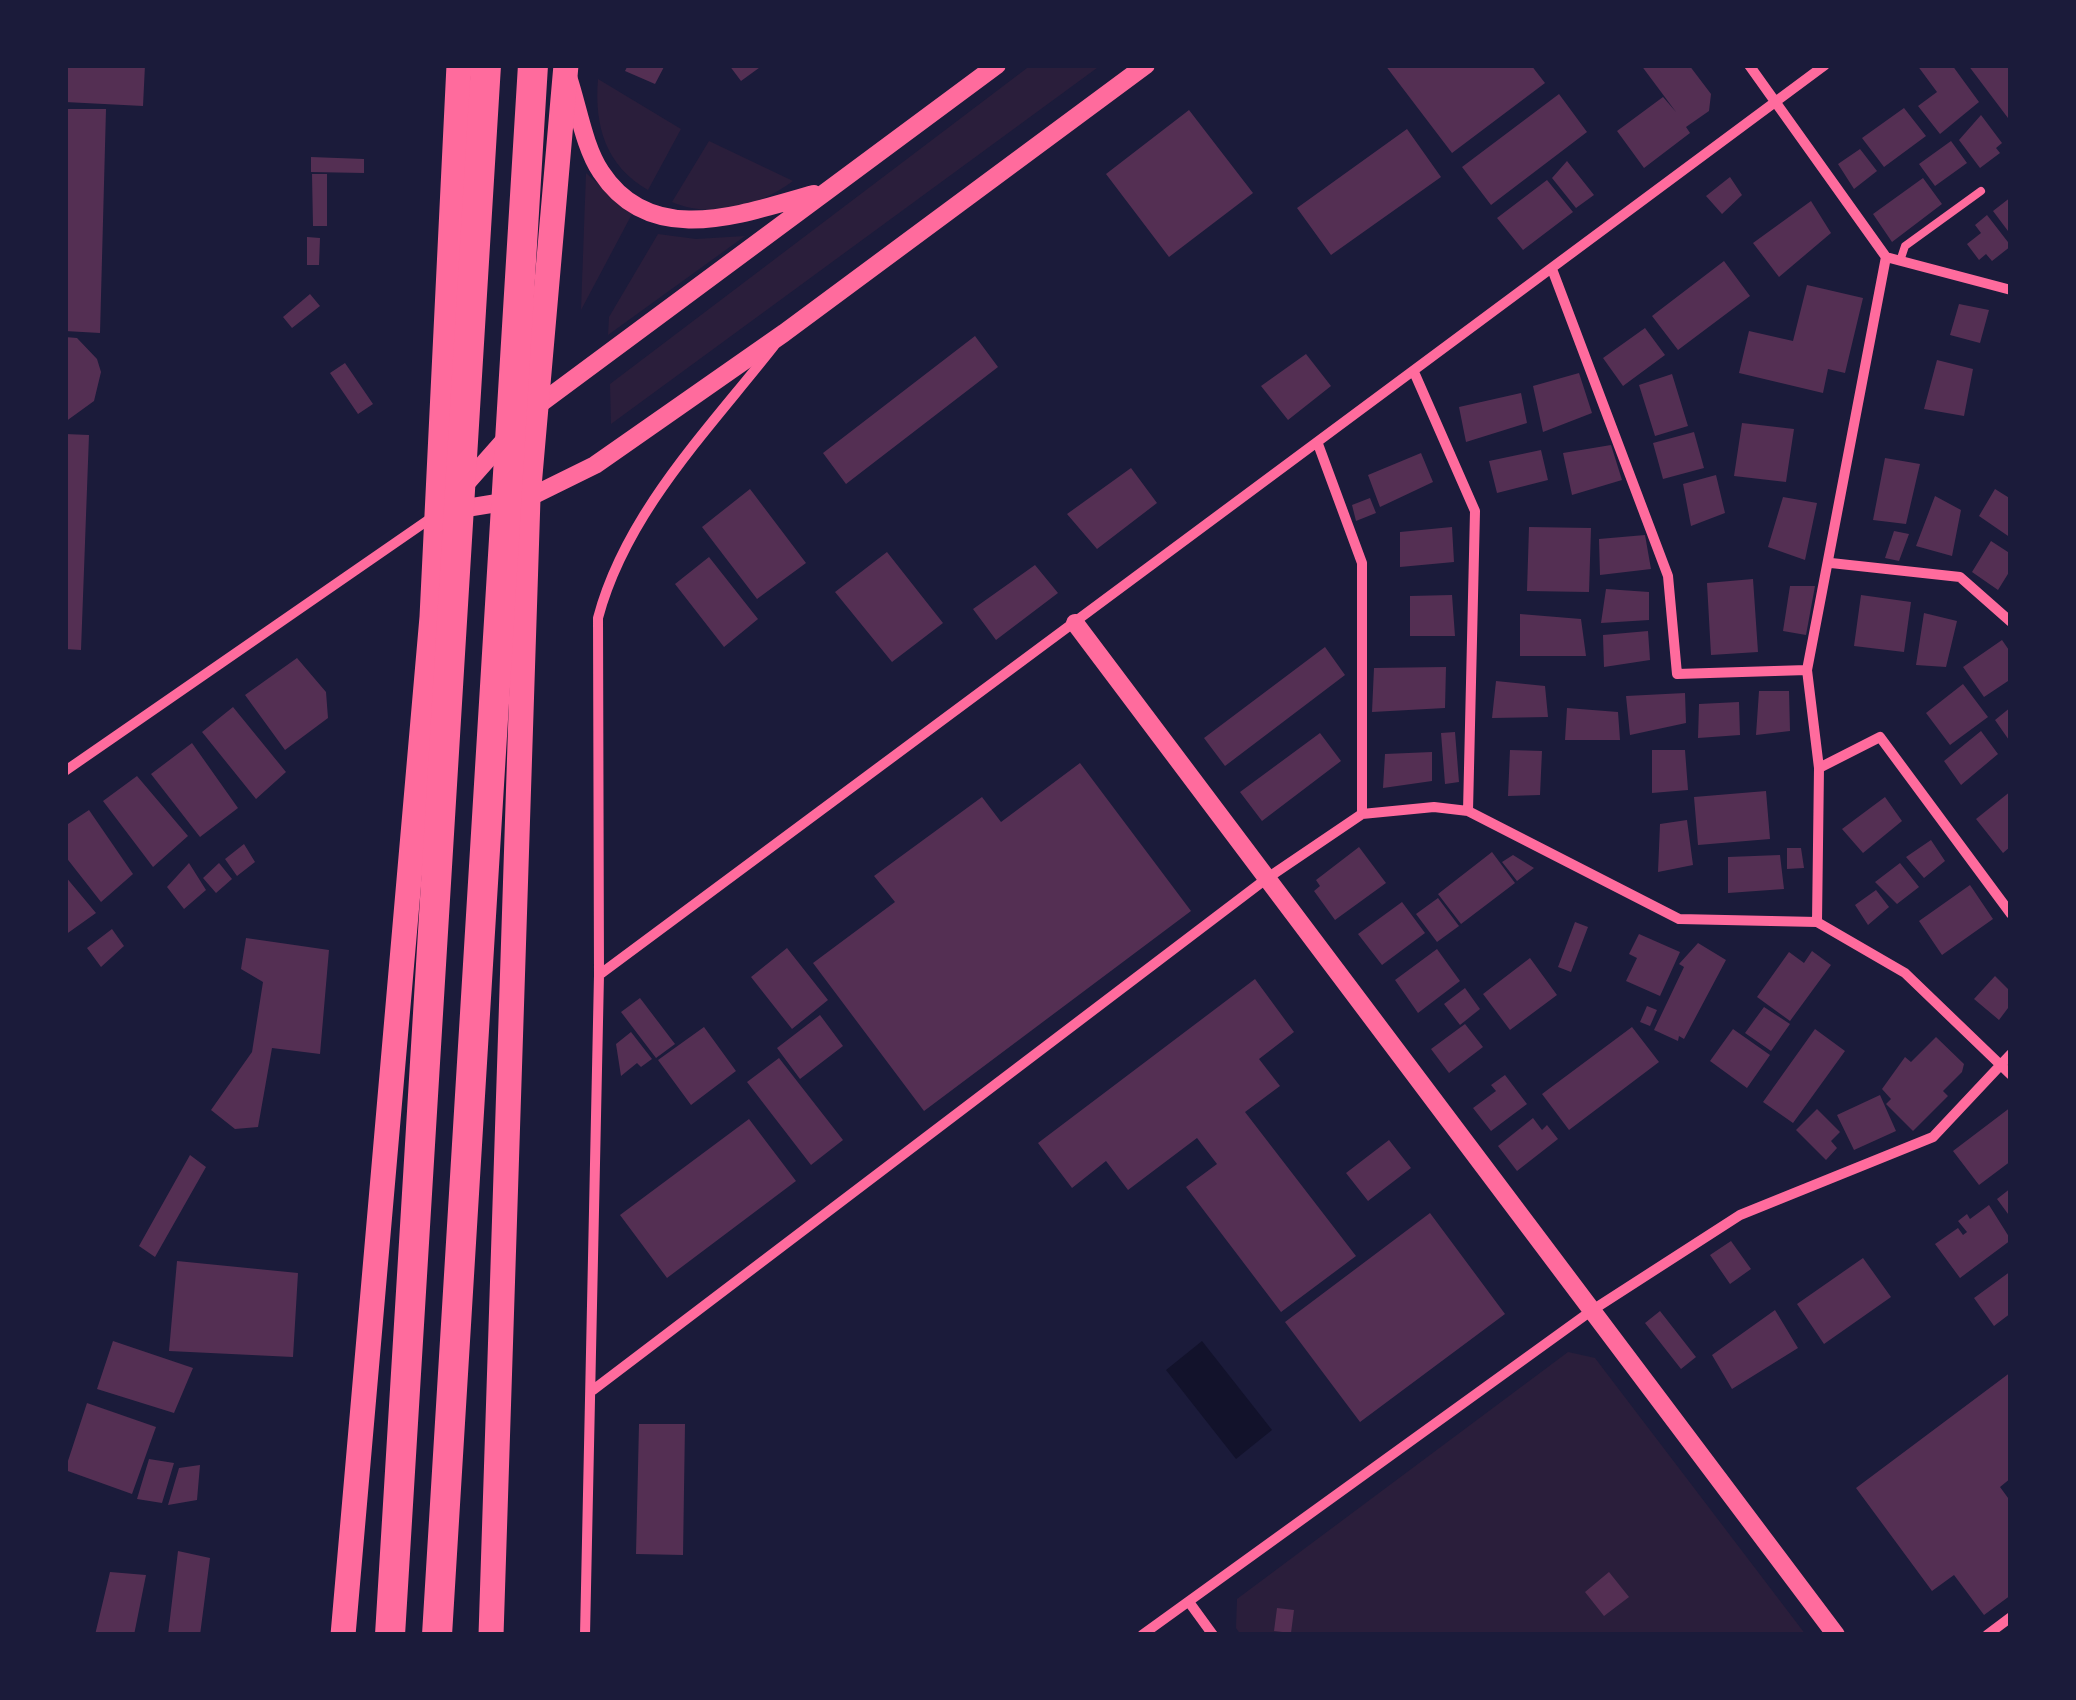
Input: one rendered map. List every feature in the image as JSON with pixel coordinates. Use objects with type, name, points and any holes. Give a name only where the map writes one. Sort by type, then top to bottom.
[{"type":"highway","points":[[390,1635],[486,65]]},
{"type":"highway","points":[[438,1635],[533,65]]},
{"type":"main road","points":[[343,1635],[439,513],[459,65]]},
{"type":"main road","points":[[491,1635],[528,498],[566,68]]},
{"type":"street","points":[[65,772],[439,513],[534,408],[997,65]]},
{"type":"street","points":[[439,513],[528,498],[595,465],[784,333],[1146,65]]},
{"type":"street","points":[[1749,65],[1886,257],[2008,286]]},
{"type":"street","points":[[599,974],[1824,65]]},
{"type":"street","points":[[566,68],[600,172],[635,205],[682,221],[710,222],[827,190]]},
{"type":"street","points":[[1817,922],[1818,768],[1807,670],[1831,563],[1886,257]]},
{"type":"street","points":[[1552,269],[1668,576],[1677,674],[1807,670]]},
{"type":"street","points":[[585,1635],[599,974],[598,618],[606,586],[639,520],[784,333]]},
{"type":"street","points":[[1414,372],[1475,510],[1468,811]]},
{"type":"street","points":[[1318,444],[1362,562],[1362,814]]},
{"type":"street","points":[[1831,563],[1960,577],[2011,622]]},
{"type":"street","points":[[1074,623],[1836,1635]]},
{"type":"street","points":[[1818,768],[1880,737],[2011,914]]},
{"type":"street","points":[[593,1390],[1266,879],[1362,814],[1434,807],[1468,811],[1680,919],[1817,922],[1904,973],[2011,1075]]},
{"type":"street","points":[[1142,1635],[1590,1311],[1740,1215],[1933,1137],[2011,1054]]},
{"type":"street","points":[[1189,1602],[1213,1635]]},
{"type":"street","points":[[1987,1635],[2011,1617]]},
{"type":"lane","points":[[1900,261],[1905,246],[1981,190]]},
{"type":"shaded area","points":[[1031,65],[1101,65],[611,424],[610,384]]},
{"type":"shaded area","points":[[598,79],[681,129],[648,190],[622,169],[606,143],[598,113]]},
{"type":"shaded area","points":[[709,141],[793,181],[765,198],[734,208],[703,210],[672,202]]},
{"type":"shaded area","points":[[586,173],[632,214],[581,310]]},
{"type":"shaded area","points":[[658,234],[696,239],[745,236],[608,335],[609,317]]},
{"type":"shaded area","points":[[1202,1341],[1272,1430],[1236,1459],[1166,1370]]},
{"type":"shaded area","points":[[1568,1352],[1595,1358],[1806,1635],[1241,1635],[1236,1628],[1237,1599]]},
{"type":"building","points":[[65,65],[145,65],[143,106],[65,102]]},
{"type":"building","points":[[628,65],[665,65],[655,84],[625,71]]},
{"type":"building","points":[[729,65],[763,65],[741,81]]},
{"type":"building","points":[[1385,65],[1531,65],[1545,83],[1452,153]]},
{"type":"building","points":[[1641,65],[1689,65],[1711,94],[1709,111],[1686,127],[1690,133],[1644,168],[1617,131],[1663,97],[1676,112]]},
{"type":"building","points":[[1917,65],[1952,65],[1979,102],[1940,134],[1918,106],[1937,92]]},
{"type":"building","points":[[1968,65],[2011,65],[2011,122]]},
{"type":"building","points":[[1559,94],[1587,132],[1491,205],[1462,167]]},
{"type":"building","points":[[1904,108],[1926,136],[1884,167],[1862,138]]},
{"type":"building","points":[[65,109],[106,109],[100,333],[65,331]]},
{"type":"building","points":[[1189,110],[1253,193],[1169,257],[1106,174]]},
{"type":"building","points":[[1981,115],[2002,143],[1996,148],[2000,153],[1980,168],[1959,140]]},
{"type":"building","points":[[1407,129],[1441,177],[1331,255],[1297,208]]},
{"type":"building","points":[[1951,141],[1967,163],[1935,186],[1919,164]]},
{"type":"building","points":[[1860,149],[1877,171],[1854,189],[1838,164]]},
{"type":"building","points":[[311,157],[364,159],[364,173],[311,172]]},
{"type":"building","points":[[1567,161],[1594,195],[1576,208],[1552,178]]},
{"type":"building","points":[[312,174],[327,174],[327,226],[313,226]]},
{"type":"building","points":[[1730,177],[1742,195],[1722,214],[1706,196]]},
{"type":"building","points":[[1923,178],[1942,204],[1892,242],[1873,214]]},
{"type":"building","points":[[1547,180],[1573,212],[1523,250],[1497,218]]},
{"type":"building","points":[[2011,197],[2011,235],[1993,211]]},
{"type":"building","points":[[1811,201],[1831,233],[1779,277],[1753,243]]},
{"type":"building","points":[[1987,215],[2011,246],[1992,261],[1986,254],[1979,260],[1967,244],[1981,233],[1975,225]]},
{"type":"building","points":[[307,237],[320,238],[319,265],[307,265]]},
{"type":"building","points":[[1724,261],[1750,296],[1678,350],[1652,316]]},
{"type":"building","points":[[1807,285],[1863,298],[1845,373],[1828,369],[1823,393],[1739,373],[1749,331],[1793,341]]},
{"type":"building","points":[[310,294],[320,306],[292,328],[283,317]]},
{"type":"building","points":[[1959,304],[1989,310],[1980,343],[1950,335]]},
{"type":"building","points":[[1645,328],[1665,355],[1623,386],[1603,358]]},
{"type":"building","points":[[975,336],[998,367],[846,484],[823,453]]},
{"type":"building","points":[[65,337],[77,338],[97,359],[101,372],[94,401],[65,422]]},
{"type":"building","points":[[1306,354],[1331,386],[1288,420],[1261,386]]},
{"type":"building","points":[[1937,360],[1973,369],[1964,416],[1924,409]]},
{"type":"building","points":[[345,363],[373,404],[358,414],[330,373]]},
{"type":"building","points":[[1579,373],[1592,413],[1543,432],[1533,386]]},
{"type":"building","points":[[1672,374],[1688,426],[1655,436],[1639,385]]},
{"type":"building","points":[[1521,393],[1527,423],[1466,442],[1459,407]]},
{"type":"building","points":[[1742,423],[1794,429],[1786,482],[1734,476]]},
{"type":"building","points":[[1694,432],[1704,468],[1663,479],[1653,443]]},
{"type":"building","points":[[65,434],[89,435],[81,650],[65,649]]},
{"type":"building","points":[[1611,445],[1622,480],[1572,495],[1563,453]]},
{"type":"building","points":[[1541,450],[1548,480],[1497,493],[1489,461]]},
{"type":"building","points":[[1421,453],[1433,482],[1380,507],[1368,475]]},
{"type":"building","points":[[1885,458],[1920,464],[1906,524],[1873,520]]},
{"type":"building","points":[[1131,468],[1157,503],[1097,549],[1067,514]]},
{"type":"building","points":[[1716,475],[1725,513],[1691,526],[1683,484]]},
{"type":"building","points":[[750,489],[806,563],[757,599],[702,527]]},
{"type":"building","points":[[1995,489],[2011,499],[2011,538],[1979,516]]},
{"type":"building","points":[[1935,496],[1961,510],[1952,556],[1916,546]]},
{"type":"building","points":[[1783,497],[1817,503],[1805,560],[1768,547]]},
{"type":"building","points":[[1370,498],[1376,513],[1356,521],[1352,505]]},
{"type":"building","points":[[1452,527],[1454,562],[1400,567],[1400,532]]},
{"type":"building","points":[[1529,527],[1591,528],[1589,592],[1527,591]]},
{"type":"building","points":[[1894,531],[1909,534],[1899,561],[1885,558]]},
{"type":"building","points":[[1645,535],[1651,569],[1600,575],[1599,539]]},
{"type":"building","points":[[1991,541],[2011,554],[2011,569],[1998,590],[1972,572]]},
{"type":"building","points":[[887,552],[943,623],[892,662],[835,592]]},
{"type":"building","points":[[709,557],[758,619],[724,647],[675,584]]},
{"type":"building","points":[[1035,565],[1058,593],[996,640],[973,609]]},
{"type":"building","points":[[1753,579],[1758,652],[1711,655],[1707,583]]},
{"type":"building","points":[[1790,586],[1815,586],[1806,635],[1783,631]]},
{"type":"building","points":[[1606,589],[1649,592],[1649,620],[1601,623]]},
{"type":"building","points":[[1452,595],[1455,636],[1410,636],[1410,596]]},
{"type":"building","points":[[1861,595],[1911,602],[1904,652],[1854,646]]},
{"type":"building","points":[[1924,613],[1957,621],[1946,667],[1916,665]]},
{"type":"building","points":[[1520,614],[1581,619],[1586,656],[1520,656]]},
{"type":"building","points":[[1648,631],[1650,660],[1604,667],[1603,635]]},
{"type":"building","points":[[2002,640],[2011,653],[2011,679],[1984,697],[1963,667]]},
{"type":"building","points":[[1325,647],[1345,675],[1225,766],[1204,738]]},
{"type":"building","points":[[297,658],[326,692],[328,718],[285,750],[245,695]]},
{"type":"building","points":[[1446,667],[1445,708],[1372,712],[1374,668]]},
{"type":"building","points":[[1496,681],[1545,686],[1548,717],[1492,718]]},
{"type":"building","points":[[1963,684],[1988,717],[1950,745],[1926,713]]},
{"type":"building","points":[[1759,691],[1789,691],[1790,731],[1756,735]]},
{"type":"building","points":[[1685,693],[1686,723],[1630,735],[1626,696]]},
{"type":"building","points":[[1739,702],[1740,735],[1698,738],[1699,704]]},
{"type":"building","points":[[233,707],[286,772],[256,799],[202,732]]},
{"type":"building","points":[[2011,707],[2011,743],[1995,720]]},
{"type":"building","points":[[1567,708],[1618,712],[1620,740],[1565,740]]},
{"type":"building","points":[[1981,731],[1998,754],[1961,785],[1944,761]]},
{"type":"building","points":[[1455,732],[1459,782],[1445,784],[1441,733]]},
{"type":"building","points":[[1320,733],[1341,761],[1262,821],[1240,792]]},
{"type":"building","points":[[192,743],[238,808],[200,837],[151,774]]},
{"type":"building","points":[[1510,750],[1542,751],[1540,795],[1508,796]]},
{"type":"building","points":[[1652,750],[1685,750],[1688,790],[1652,793]]},
{"type":"building","points":[[1432,752],[1432,781],[1383,788],[1385,754]]},
{"type":"building","points":[[1080,763],[1191,911],[924,1111],[813,963],[895,902],[874,876],[982,797],[1001,822]]},
{"type":"building","points":[[137,776],[188,836],[153,867],[103,801]]},
{"type":"building","points":[[1766,791],[1770,839],[1698,845],[1694,797]]},
{"type":"building","points":[[2011,791],[2011,846],[2003,853],[1976,819]]},
{"type":"building","points":[[1885,797],[1902,821],[1863,853],[1842,829]]},
{"type":"building","points":[[89,810],[133,874],[101,902],[65,856],[65,826]]},
{"type":"building","points":[[1687,820],[1693,865],[1658,872],[1660,824]]},
{"type":"building","points":[[1931,840],[1945,861],[1924,878],[1906,857]]},
{"type":"building","points":[[244,844],[255,862],[237,876],[225,859]]},
{"type":"building","points":[[1359,847],[1386,883],[1335,920],[1314,891],[1320,886],[1316,880]]},
{"type":"building","points":[[1787,848],[1801,848],[1804,868],[1787,869]]},
{"type":"building","points":[[1492,852],[1515,883],[1461,924],[1438,894]]},
{"type":"building","points":[[1513,855],[1534,868],[1517,881],[1502,862]]},
{"type":"building","points":[[1780,855],[1784,889],[1728,893],[1728,857]]},
{"type":"building","points":[[189,863],[206,890],[184,909],[167,887]]},
{"type":"building","points":[[219,863],[232,879],[216,893],[203,878]]},
{"type":"building","points":[[1900,863],[1919,887],[1897,904],[1875,882]]},
{"type":"building","points":[[65,876],[96,913],[65,935]]},
{"type":"building","points":[[1970,885],[1993,919],[1942,955],[1919,921]]},
{"type":"building","points":[[1876,890],[1889,907],[1868,925],[1855,905]]},
{"type":"building","points":[[1438,898],[1459,926],[1437,942],[1416,914]]},
{"type":"building","points":[[1402,902],[1425,933],[1382,965],[1358,934]]},
{"type":"building","points":[[1575,922],[1588,927],[1571,972],[1558,967]]},
{"type":"building","points":[[112,929],[124,946],[101,967],[87,948]]},
{"type":"building","points":[[1639,934],[1680,952],[1660,996],[1626,981],[1637,958],[1629,954]]},
{"type":"building","points":[[246,938],[329,950],[320,1054],[272,1048],[258,1127],[235,1129],[211,1110],[252,1052],[263,982],[241,969]]},
{"type":"building","points":[[1698,943],[1726,960],[1684,1039],[1679,1036],[1678,1041],[1654,1030],[1684,967],[1679,964]]},
{"type":"building","points":[[787,948],[828,1000],[792,1029],[751,977]]},
{"type":"building","points":[[1437,949],[1460,981],[1418,1013],[1395,980]]},
{"type":"building","points":[[1812,951],[1831,965],[1790,1021],[1757,997],[1789,952],[1804,963]]},
{"type":"building","points":[[1530,958],[1557,995],[1510,1030],[1483,994]]},
{"type":"building","points":[[1995,976],[2011,992],[2011,1004],[1999,1020],[1974,999]]},
{"type":"building","points":[[1255,979],[1294,1032],[1259,1059],[1280,1086],[1245,1112],[1356,1256],[1281,1312],[1186,1187],[1217,1164],[1197,1138],[1128,1190],[1106,1161],[1072,1188],[1038,1143]]},
{"type":"building","points":[[1465,988],[1480,1009],[1460,1025],[1444,1004]]},
{"type":"building","points":[[640,998],[675,1044],[656,1058],[621,1012]]},
{"type":"building","points":[[1647,1006],[1657,1010],[1650,1026],[1640,1022]]},
{"type":"building","points":[[1764,1007],[1790,1024],[1771,1051],[1745,1033]]},
{"type":"building","points":[[820,1015],[843,1046],[800,1079],[777,1048]]},
{"type":"building","points":[[1465,1024],[1483,1047],[1449,1073],[1431,1049]]},
{"type":"building","points":[[704,1027],[736,1071],[691,1105],[658,1060]]},
{"type":"building","points":[[1632,1027],[1659,1062],[1569,1130],[1542,1094]]},
{"type":"building","points":[[1733,1029],[1770,1055],[1747,1088],[1710,1061]]},
{"type":"building","points":[[1815,1029],[1845,1051],[1793,1123],[1763,1102]]},
{"type":"building","points":[[631,1032],[652,1059],[641,1067],[637,1063],[621,1076],[616,1044]]},
{"type":"building","points":[[1936,1037],[1964,1064],[1962,1072],[1943,1091],[1948,1096],[1913,1131],[1886,1104],[1891,1099],[1882,1089],[1905,1057],[1911,1062]]},
{"type":"building","points":[[779,1058],[843,1140],[811,1165],[747,1082]]},
{"type":"building","points":[[1505,1075],[1527,1104],[1491,1131],[1473,1108],[1496,1091],[1491,1085]]},
{"type":"building","points":[[1880,1095],[1896,1131],[1854,1150],[1837,1115]]},
{"type":"building","points":[[2011,1107],[2011,1161],[1979,1185],[1953,1151]]},
{"type":"building","points":[[1817,1109],[1840,1132],[1831,1141],[1837,1148],[1826,1160],[1796,1130]]},
{"type":"building","points":[[1533,1118],[1542,1130],[1547,1125],[1558,1139],[1517,1171],[1498,1146]]},
{"type":"building","points":[[749,1119],[796,1181],[667,1278],[620,1215]]},
{"type":"building","points":[[1389,1140],[1411,1168],[1368,1201],[1346,1173]]},
{"type":"building","points":[[190,1155],[206,1167],[155,1257],[139,1246]]},
{"type":"building","points":[[2011,1188],[2011,1218],[1997,1199]]},
{"type":"building","points":[[1989,1205],[2011,1240],[1960,1278],[1935,1244],[1958,1228],[1963,1235],[1967,1232],[1958,1221],[1967,1214],[1970,1219]]},
{"type":"building","points":[[1430,1213],[1505,1314],[1360,1422],[1285,1322]]},
{"type":"building","points":[[1731,1241],[1751,1269],[1730,1284],[1710,1255]]},
{"type":"building","points":[[1863,1258],[1891,1297],[1824,1344],[1797,1304]]},
{"type":"building","points":[[177,1261],[298,1273],[293,1357],[169,1351]]},
{"type":"building","points":[[2011,1271],[2011,1313],[1994,1326],[1974,1298]]},
{"type":"building","points":[[1775,1310],[1798,1348],[1732,1389],[1712,1355]]},
{"type":"building","points":[[1660,1311],[1696,1357],[1681,1369],[1645,1323]]},
{"type":"building","points":[[113,1341],[193,1368],[174,1413],[97,1389]]},
{"type":"building","points":[[2011,1372],[2011,1478],[2000,1487],[2011,1502],[2011,1595],[1984,1615],[1954,1575],[1932,1591],[1856,1488]]},
{"type":"building","points":[[87,1403],[156,1427],[132,1494],[65,1470]]},
{"type":"building","points":[[639,1424],[685,1424],[683,1555],[636,1554]]},
{"type":"building","points":[[149,1459],[174,1463],[162,1503],[137,1499]]},
{"type":"building","points":[[200,1465],[197,1500],[168,1505],[179,1468]]},
{"type":"building","points":[[178,1551],[210,1558],[200,1635],[168,1635]]},
{"type":"building","points":[[110,1572],[146,1575],[134,1635],[95,1635]]},
{"type":"building","points":[[1609,1572],[1629,1597],[1604,1616],[1585,1592]]},
{"type":"building","points":[[1277,1608],[1294,1610],[1291,1633],[1274,1631]]}]
